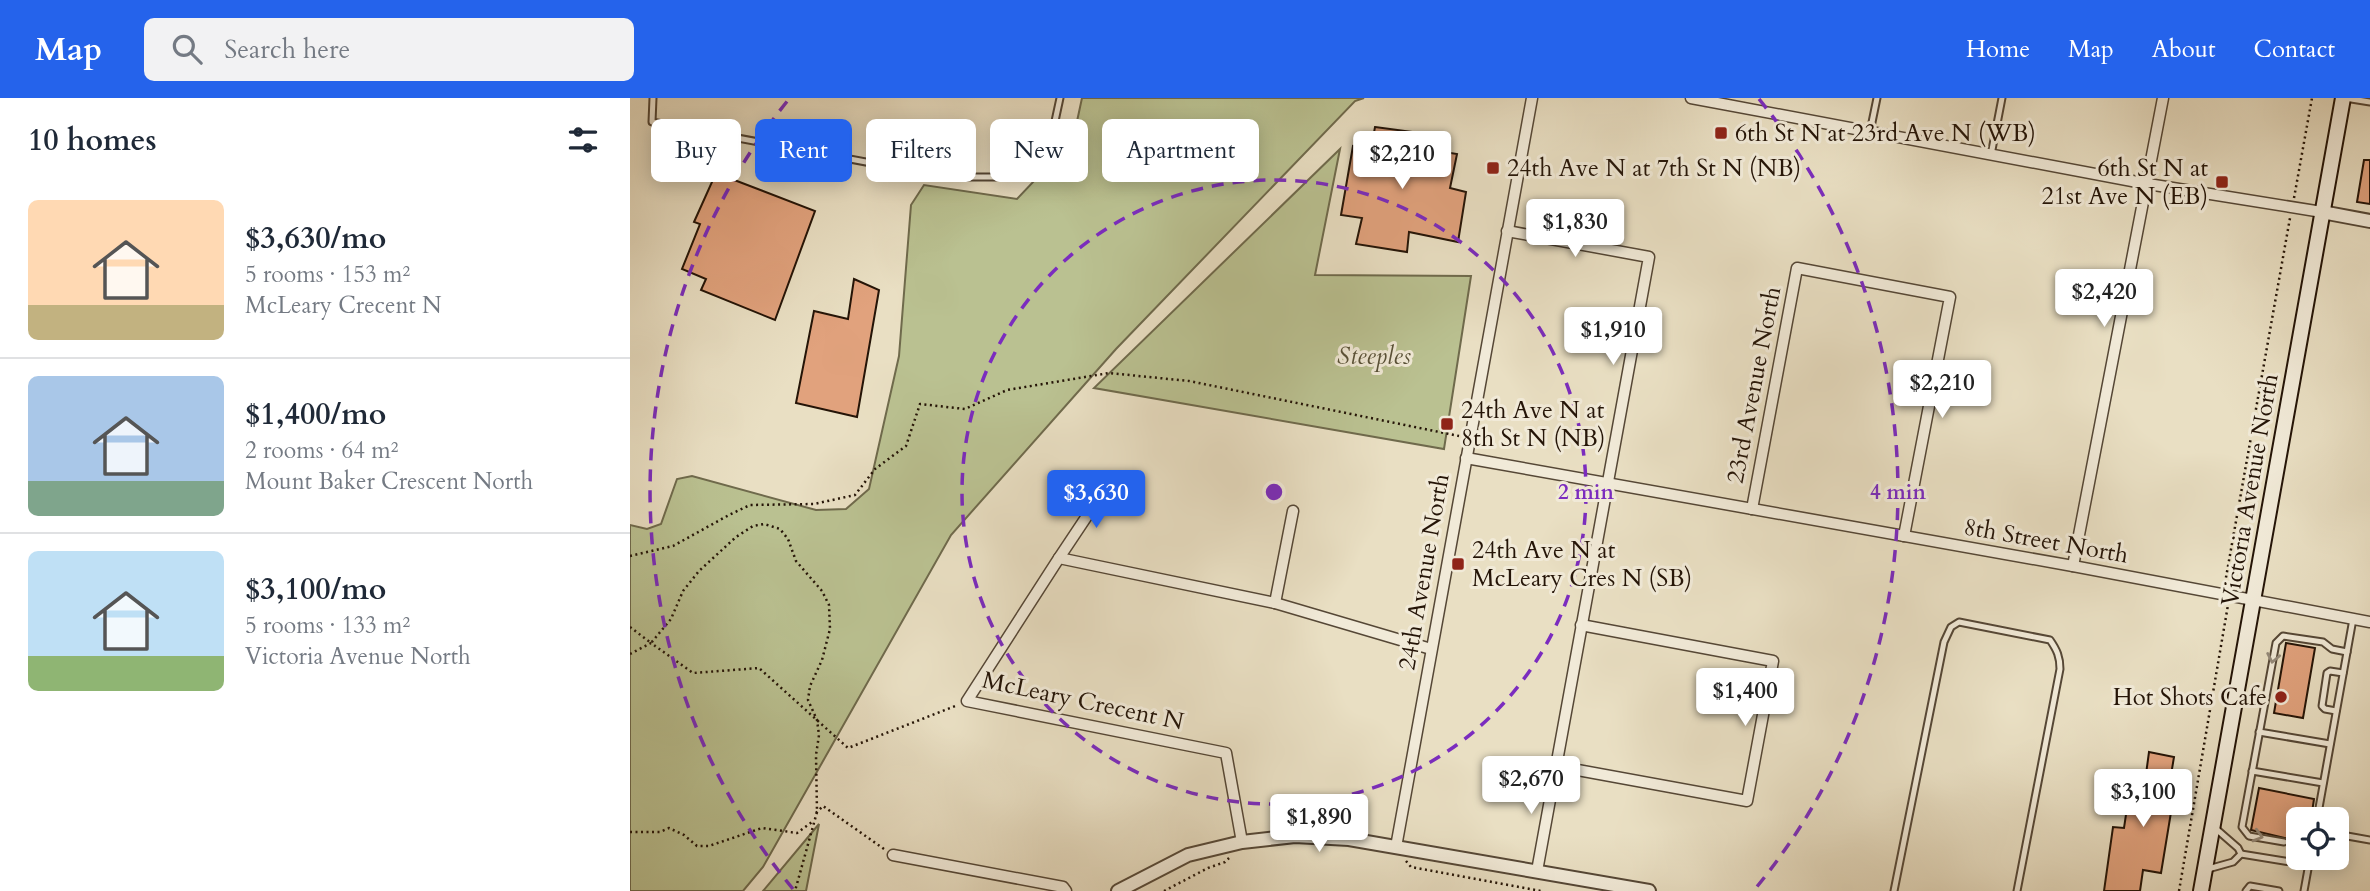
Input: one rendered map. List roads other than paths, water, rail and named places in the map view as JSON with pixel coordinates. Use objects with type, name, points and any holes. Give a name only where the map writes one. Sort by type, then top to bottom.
[{"type":"main road","name":"Victoria Avenue North","points":[[2202,891],[2344,98]]},
{"type":"street","name":"24th Avenue North","points":[[1396,847],[1532,98]]},
{"type":"street","points":[[1695,98],[1991,156],[2370,221]]},
{"type":"street","points":[[2073,566],[2163,98]]},
{"type":"street","points":[[1507,231],[1649,257],[1537,871]]},
{"type":"street","name":"23rd Avenue North","points":[[1752,509],[1797,268],[1950,297],[1904,536]]},
{"type":"street","name":"8th Street North","points":[[1466,458],[2370,622]]},
{"type":"street","name":"McLeary Crecent N","points":[[1107,486],[967,701],[1226,753],[1242,842]]},
{"type":"street","points":[[1275,603],[1293,511]]},
{"type":"street","points":[[1059,558],[1275,603],[1432,649]]},
{"type":"street","points":[[1556,766],[1746,801],[1773,661],[1581,625]]},
{"type":"street","points":[[1118,891],[1188,855],[1242,842],[1295,836],[1349,839],[1649,891]]},
{"type":"street","points":[[893,855],[1063,887],[1066,891]]},
{"type":"lane","points":[[653,98],[652,122],[946,177],[996,177],[1024,163],[1052,135],[1059,98]]},
{"type":"lane","points":[[1870,132],[1877,98]]},
{"type":"lane","points":[[1991,156],[2002,98]]},
{"type":"lane","points":[[2344,98],[2370,102]]},
{"type":"lane","points":[[2319,807],[2353,619]]},
{"type":"lane","points":[[1894,891],[1944,642],[1951,627],[1958,622],[2050,640],[2060,658],[2017,891]]},
{"type":"lane","points":[[2284,842],[2249,836],[2242,827],[2276,643],[2283,636],[2323,642],[2332,649],[2347,652]]},
{"type":"lane","points":[[2336,711],[2322,706],[2327,673],[2343,673]]},
{"type":"lane","points":[[2259,732],[2330,744]]},
{"type":"lane","points":[[2252,771],[2323,783]]},
{"type":"lane","points":[[2213,826],[2238,848],[2241,854]]},
{"type":"lane","points":[[2349,836],[2370,840]]},
{"type":"lane","points":[[2241,854],[2286,862]]},
{"type":"lane","points":[[2205,870],[2233,862],[2241,854]]},
{"type":"lane","points":[[2304,891],[2308,870]]},
{"type":"lane","points":[[2246,891],[2250,887],[2279,891]]},
{"type":"place","name":"6th St N at 23rd Ave N (WB)","points":[[1721,133]]},
{"type":"place","name":"24th Ave N at 7th St N (NB)","points":[[1493,168]]},
{"type":"place","name":"6th St N at 21st Ave N (EB)","points":[[2222,182]]},
{"type":"place","name":"24th Ave N at 8th St N (NB)","points":[[1447,424]]},
{"type":"place","name":"24th Ave N at McLeary Cres N (SB)","points":[[1458,564]]},
{"type":"place","name":"Hot Shots Cafe","points":[[2281,697]]},
{"type":"park label","name":"Steeples","points":[[1374,356]]}]
